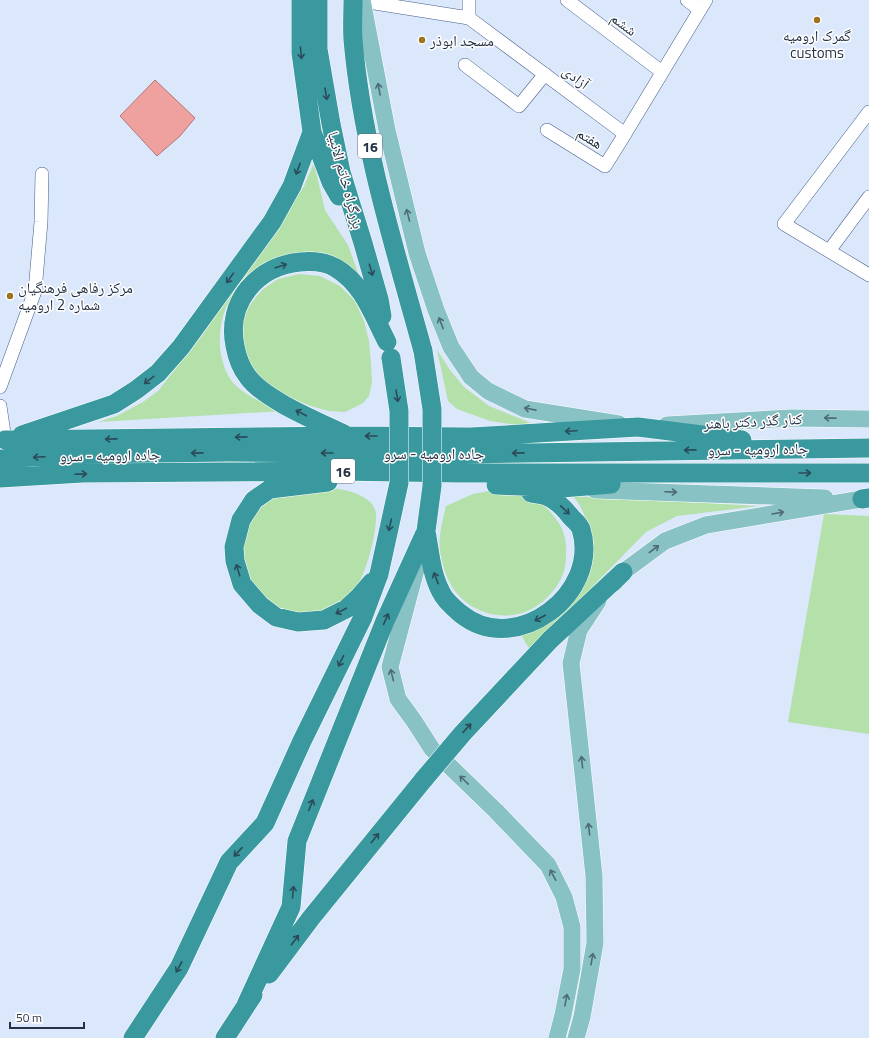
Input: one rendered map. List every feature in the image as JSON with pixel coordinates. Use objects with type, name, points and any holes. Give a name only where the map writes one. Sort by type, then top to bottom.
[{"type":"highway","points":[[301,0],[301,53],[312,132],[332,182],[363,243]]},
{"type":"highway","name":"بزرگراه خاتم الانبیا","points":[[132,1038],[179,968],[229,862],[265,823],[306,734],[363,617],[378,574],[399,483],[399,411],[389,350],[379,299],[341,172],[318,49],[318,0]]},
{"type":"highway","name":"بزرگراه خاتم الانبیا","points":[[353,0],[353,38],[360,95],[382,197],[422,351],[432,409],[432,486],[426,531]]},
{"type":"highway","points":[[2,441],[114,404],[136,390],[158,373],[181,347],[272,222],[292,186],[312,132]]},
{"type":"highway","points":[[349,436],[302,414],[266,394],[248,377],[238,358],[233,334],[237,309],[254,282],[272,269],[289,263],[311,261],[335,268],[355,284],[363,293],[389,350]]},
{"type":"highway","points":[[2,441],[349,436],[471,437],[638,427],[814,448]]},
{"type":"highway","name":"جاده ارومیه - سرو","points":[[0,459],[81,454],[230,452],[464,454],[869,448]]},
{"type":"highway","name":"جاده ارومیه - سرو","points":[[0,478],[83,473],[338,471],[458,473],[869,473]]},
{"type":"highway","points":[[229,472],[328,482],[562,488],[738,473]]},
{"type":"highway","points":[[328,482],[270,489],[254,500],[241,520],[234,547],[235,561],[242,584],[260,604],[276,617],[298,622],[324,620],[346,609],[359,597],[378,574]]},
{"type":"highway","points":[[426,531],[433,570],[441,594],[453,608],[466,618],[478,625],[501,629],[525,626],[548,614],[563,600],[580,575],[584,554],[580,527],[565,509],[546,496],[490,485]]},
{"type":"highway","points":[[246,1005],[291,907],[297,841],[385,621],[426,531]]},
{"type":"highway","points":[[225,1038],[246,1005],[311,918],[463,733],[550,640],[624,572]]},
{"type":"main road","name":"کنار گذر دکتر باهنر","points":[[362,0],[387,130],[417,253],[436,310],[451,347],[470,377],[488,391],[525,409],[638,427],[791,418],[869,419]]},
{"type":"main road","points":[[562,488],[867,499]]},
{"type":"main road","points":[[576,1038],[582,1017],[595,943],[594,876],[571,663],[579,630],[595,603],[624,572],[665,540],[706,525],[867,499]]},
{"type":"main road","points":[[426,531],[390,667],[398,699],[414,720],[432,749],[496,811],[548,865],[564,897],[572,927],[572,969],[557,1038]]},
{"type":"street","points":[[293,0],[300,26]]},
{"type":"street","name":"آزادی","points":[[362,0],[468,18],[625,134]]},
{"type":"street","points":[[468,18],[469,0]]},
{"type":"street","name":"ششم","points":[[567,0],[662,72]]},
{"type":"street","points":[[625,134],[703,5],[687,0]]},
{"type":"street","points":[[465,65],[519,106],[545,74]]},
{"type":"street","points":[[869,112],[784,224],[869,275]]},
{"type":"street","name":"هفتم","points":[[547,130],[605,166],[625,134]]},
{"type":"street","points":[[0,386],[35,291],[41,222],[42,174]]},
{"type":"street","points":[[829,251],[869,197]]},
{"type":"street","points":[[0,406],[2,441]]},
{"type":"green space","points":[[314,163],[325,210],[348,245],[358,273],[336,261],[315,254],[298,253],[273,258],[258,269],[235,292],[229,301],[222,318],[220,335],[221,353],[225,370],[229,377],[239,388],[260,402],[282,411],[98,422],[117,416],[143,402],[158,391],[206,330],[235,284],[267,246],[304,186]]},
{"type":"green space","points":[[299,274],[320,276],[340,286],[355,301],[364,321],[369,341],[372,383],[369,396],[363,403],[345,412],[329,411],[311,406],[291,398],[257,379],[241,343],[242,324],[249,306],[262,290],[278,279]]},
{"type":"green space","points":[[437,350],[450,370],[464,387],[489,406],[531,423],[516,425],[490,421],[457,409],[448,401]]},
{"type":"green space","points":[[320,487],[339,489],[358,494],[369,501],[375,509],[375,531],[367,564],[355,589],[348,597],[339,603],[318,612],[297,613],[286,611],[266,599],[252,583],[244,559],[244,546],[247,533],[251,521],[258,511],[267,502],[278,495]]},
{"type":"green space","points":[[490,491],[521,493],[537,500],[544,505],[558,522],[565,538],[565,566],[558,584],[542,602],[530,610],[517,614],[504,616],[490,614],[465,602],[455,591],[450,582],[445,572],[441,556],[440,534],[446,506],[473,494]]},
{"type":"green space","points":[[572,496],[759,506],[677,516],[646,532],[530,650],[521,635],[558,613],[578,595],[590,570],[592,552],[587,524],[579,503]]},
{"type":"green space","points":[[824,514],[869,516],[869,734],[788,722]]},
{"type":"building","points":[[155,80],[195,118],[180,136],[157,156],[120,116]]},
{"type":"place","name":"گمرک ارومیه customs","points":[[817,20]]},
{"type":"place","name":"مسجد ابوذر","points":[[422,40]]},
{"type":"place","name":"مرکز رفاهی فرهنگیان شماره 2 ارومیه","points":[[10,296]]}]
